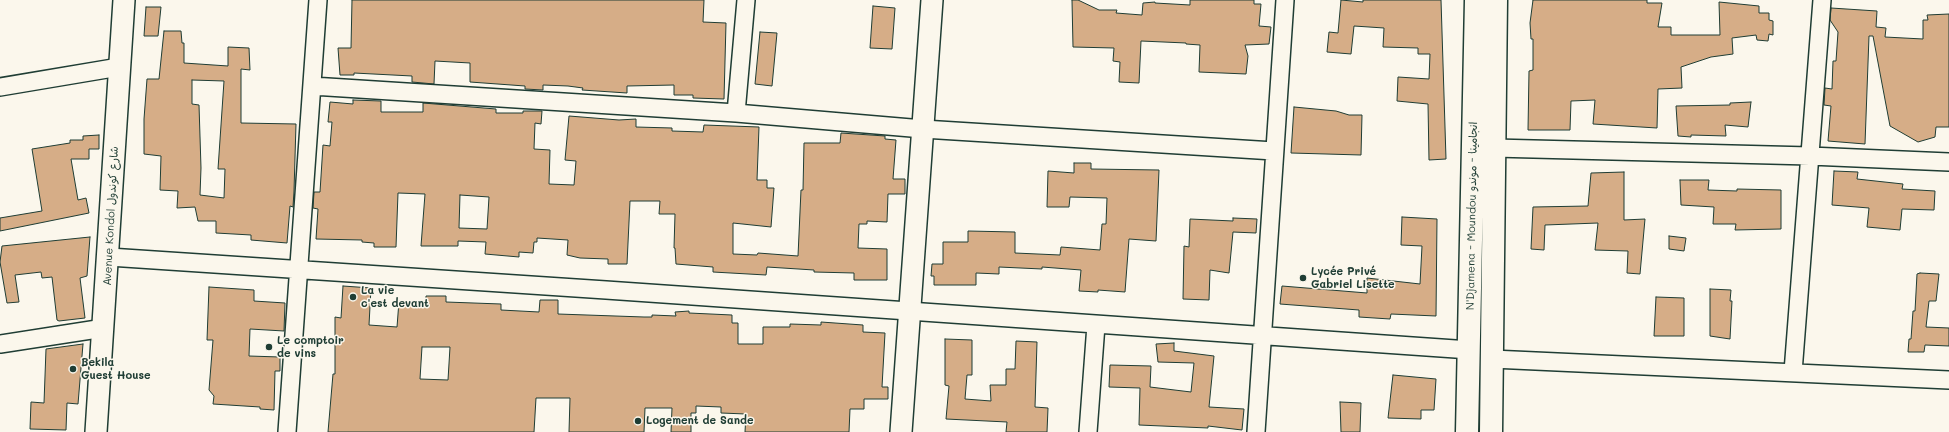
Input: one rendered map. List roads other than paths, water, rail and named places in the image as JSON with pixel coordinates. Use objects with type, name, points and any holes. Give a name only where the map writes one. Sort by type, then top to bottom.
[{"type":"main road","name":"N'Djamena - Moundou انجامينا - موندو","points":[[1467,432],[1470,350],[1476,0]]},
{"type":"main road","name":"N'Djamena - Moundou انجامينا - موندو","points":[[1491,432],[1496,0]]},
{"type":"street","name":"Avenue Kondol شارع كوندول","points":[[96,432],[109,257],[124,0]]},
{"type":"street","points":[[287,432],[318,0]]},
{"type":"street","points":[[736,113],[746,0]]},
{"type":"street","points":[[901,432],[932,0]]},
{"type":"street","points":[[1256,432],[1264,335],[1274,151],[1285,0]]},
{"type":"street","points":[[1793,372],[1822,0]]},
{"type":"street","points":[[0,87],[119,67]]},
{"type":"street","points":[[312,86],[736,113],[923,129],[1274,151]]},
{"type":"street","points":[[1494,148],[1810,156],[1949,162]]},
{"type":"street","points":[[109,257],[1470,350]]},
{"type":"street","points":[[1088,432],[1096,325]]},
{"type":"street","points":[[0,344],[104,328]]},
{"type":"street","points":[[1492,359],[1949,380]]},
{"type":"place","name":"Lycée Privé Gabriel Lisette","points":[[1303,278]]},
{"type":"place","name":"La vie c'est devant","points":[[353,297]]},
{"type":"place","name":"Le comptoir de vins","points":[[269,347]]},
{"type":"place","name":"Bekila Guest House","points":[[73,369]]},
{"type":"place","name":"Logement de Sande","points":[[638,421]]}]
